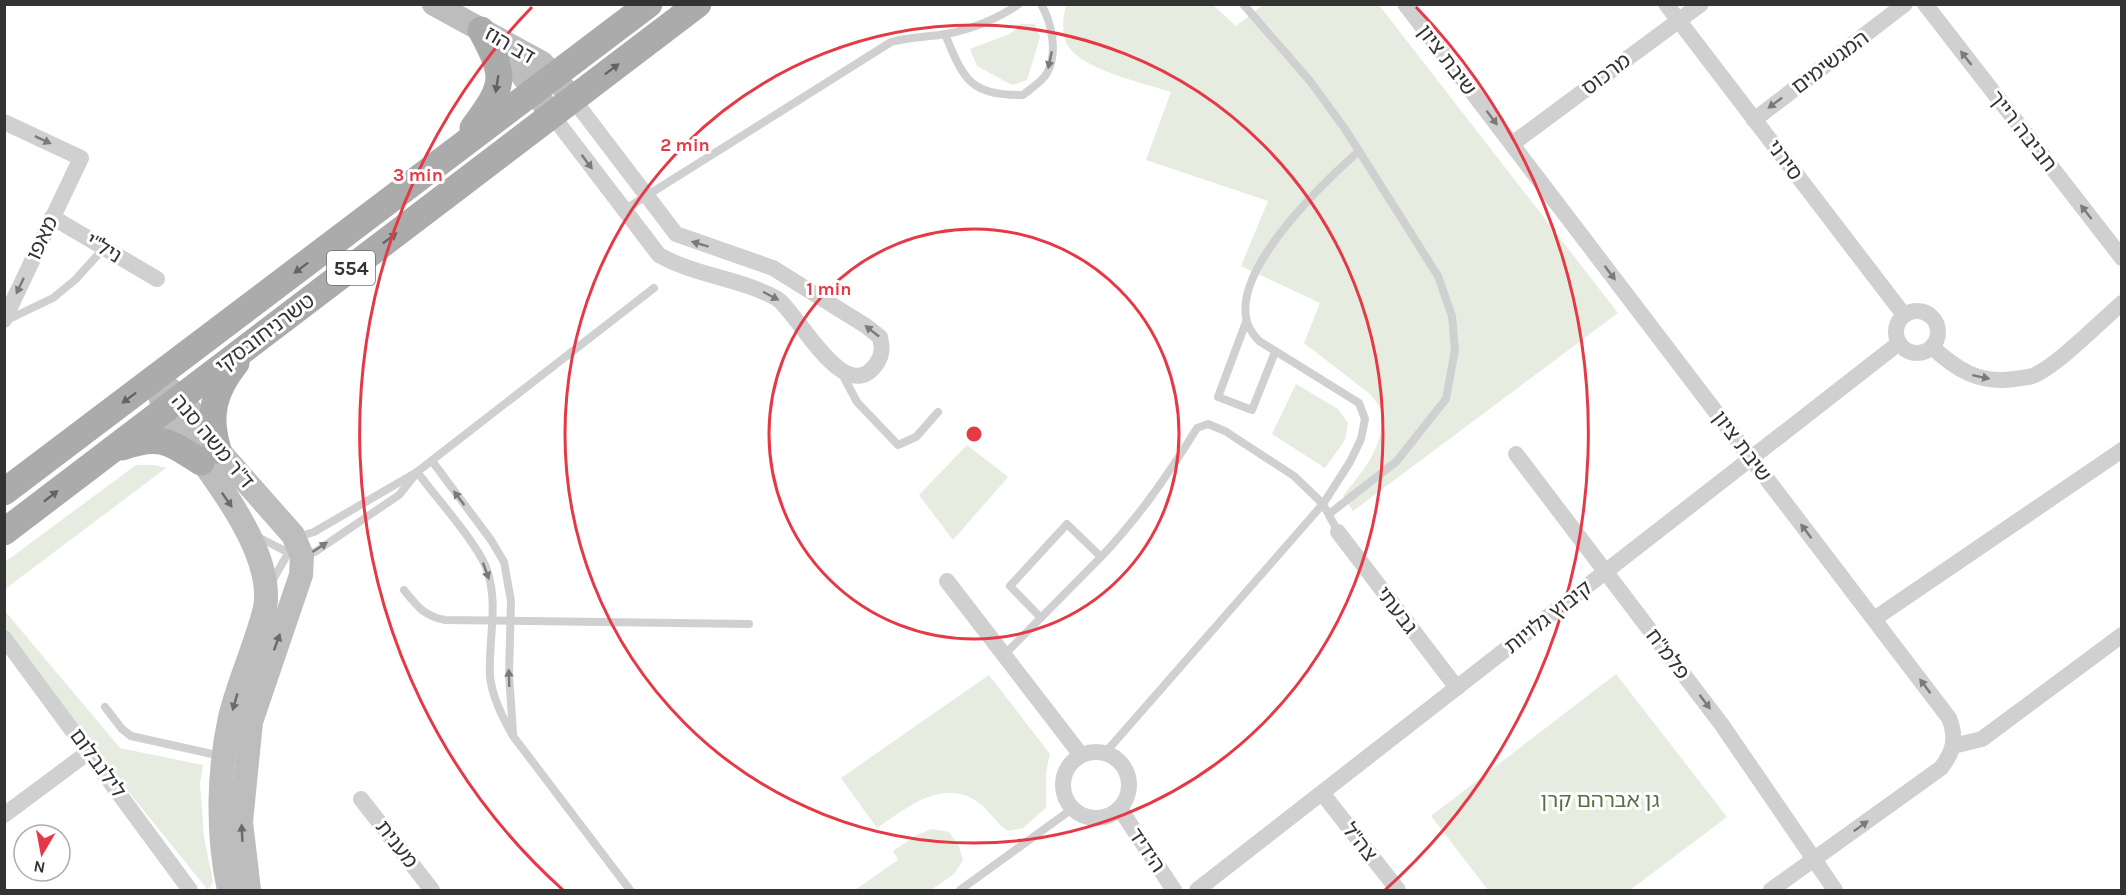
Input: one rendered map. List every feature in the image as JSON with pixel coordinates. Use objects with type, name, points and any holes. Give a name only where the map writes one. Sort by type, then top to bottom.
[{"type":"main road","name":"טשרניחובסקי","points":[[4,492],[649,4]]},
{"type":"main road","name":"טשרניחובסקי","points":[[4,532],[698,4]]},
{"type":"main road","points":[[455,151],[493,101],[499,86],[495,56],[474,25]]},
{"type":"main road","points":[[109,451],[146,439],[158,440],[209,456],[214,401],[225,378],[249,345]]},
{"type":"street","name":"דב הוז","points":[[434,4],[542,63],[544,84],[552,115]]},
{"type":"street","name":"שיבת ציון","points":[[1405,4],[1949,718],[1955,733],[1953,746]]},
{"type":"street","name":"סירני","points":[[1666,4],[1904,315]]},
{"type":"street","name":"מרכוס","points":[[1512,144],[1701,4]]},
{"type":"street","name":"המגשימים","points":[[1754,120],[1905,4]]},
{"type":"street","name":"חביבה רייך","points":[[1925,4],[2121,258]]},
{"type":"street","name":"דב הוז","points":[[544,84],[573,99]]},
{"type":"street","points":[[552,115],[660,255],[676,264],[755,287],[780,300],[823,356],[840,370],[855,375],[867,373],[877,364],[883,351],[880,337],[774,268],[676,234],[573,99]]},
{"type":"street","name":"מאפו","points":[[4,122],[81,158],[4,321]]},
{"type":"street","name":"ניל\"י","points":[[52,217],[157,279]]},
{"type":"street","points":[[1932,347],[1954,367],[1979,379],[2008,380],[2032,376],[2063,354],[2121,303]]},
{"type":"street","points":[[1917,310],[1931,315],[1938,326],[1939,333],[1932,347],[1926,351],[1911,352],[1899,343],[1896,328],[1904,315],[1917,310]]},
{"type":"street","name":"קיבוץ גלויות","points":[[1197,891],[1899,343]]},
{"type":"street","name":"ד\"ר משה סנה","points":[[155,379],[209,456],[249,532],[261,561],[267,595],[260,625],[230,718],[249,891]]},
{"type":"street","points":[[1874,619],[2121,450]]},
{"type":"street","name":"פלמ\"ח","points":[[1516,454],[1722,725],[1835,891]]},
{"type":"street","name":"ד\"ר משה סנה","points":[[209,456],[295,544],[301,574],[251,722],[235,759],[220,822],[222,852],[229,891]]},
{"type":"street","name":"גבעתי","points":[[1338,532],[1457,688]]},
{"type":"street","points":[[947,581],[1081,755]]},
{"type":"street","points":[[1771,891],[1941,768],[1952,754],[1953,746],[1982,739],[2121,635]]},
{"type":"street","name":"לילנבלום","points":[[4,638],[90,751],[190,891]]},
{"type":"street","points":[[4,815],[90,751]]},
{"type":"street","points":[[1093,752],[1105,753],[1123,766],[1128,777],[1129,788],[1120,809],[1110,816],[1093,819],[1072,809],[1065,800],[1062,783],[1071,762],[1081,755],[1093,752]]},
{"type":"street","name":"צה\"ל","points":[[1322,793],[1398,891]]},
{"type":"street","name":"מענית","points":[[360,799],[432,891]]},
{"type":"street","name":"הידיד","points":[[1120,809],[1174,891]]},
{"type":"lane","points":[[624,210],[891,42],[912,36],[945,34],[978,26],[1019,4]]},
{"type":"lane","points":[[945,34],[958,65],[968,80],[978,88],[996,95],[1023,95],[1047,74],[1052,57],[1048,16],[1041,4]]},
{"type":"lane","points":[[1243,4],[1310,81],[1359,152],[1438,276],[1448,302],[1455,350],[1446,399],[1427,426],[1396,462],[1329,514]]},
{"type":"lane","points":[[1275,352],[1252,410],[1218,397],[1246,322],[1249,286],[1265,257],[1326,181],[1359,152]]},
{"type":"lane","points":[[4,321],[53,298],[75,280],[104,248]]},
{"type":"lane","points":[[267,595],[272,578],[295,544],[417,472],[654,288]]},
{"type":"lane","points":[[1105,753],[1323,504],[1361,440],[1365,419],[1359,403],[1259,341],[1246,322]]},
{"type":"lane","points":[[840,370],[857,402],[898,446],[916,437],[938,412]]},
{"type":"lane","points":[[1004,655],[1101,557],[1158,490],[1197,428],[1208,424],[1226,431],[1294,476],[1323,504],[1338,532]]},
{"type":"lane","points":[[432,461],[491,540],[504,562],[511,601],[509,675],[513,736]]},
{"type":"lane","points":[[249,532],[295,544],[315,552],[399,495],[417,472]]},
{"type":"lane","points":[[417,472],[487,568],[493,602],[490,676],[499,709],[513,736],[630,891]]},
{"type":"lane","points":[[1041,618],[1010,586],[1067,524],[1101,557]]},
{"type":"lane","points":[[404,590],[422,612],[431,617],[461,621],[749,624]]},
{"type":"lane","points":[[105,707],[122,729],[131,736],[235,759]]},
{"type":"lane","points":[[960,891],[1072,809]]},
{"type":"green space","points":[[1212,4],[1236,26],[1263,5],[1379,5],[1618,313],[1353,511],[1343,496],[1376,448],[1384,412],[1370,394],[1304,343],[1320,303],[1241,266],[1268,201],[1146,160],[1171,92],[1100,69],[1076,54],[1068,46],[1064,37],[1063,20],[1066,5]]},
{"type":"green space","points":[[1021,24],[1035,24],[1040,37],[1027,80],[1012,85],[977,66],[970,49],[1010,34]]},
{"type":"green space","points":[[1296,384],[1338,409],[1348,423],[1345,440],[1325,468],[1272,434]]},
{"type":"green space","points":[[967,445],[1008,477],[953,540],[919,495]]},
{"type":"green space","points":[[136,465],[166,468],[5,589],[5,562]]},
{"type":"green space","points":[[4,610],[120,748],[203,765],[200,784],[204,837],[213,882],[208,890],[5,639]]},
{"type":"green space","name":"גן אברהם קרן","points":[[1616,674],[1727,817],[1630,890],[1488,890],[1431,816]]},
{"type":"green space","points":[[989,675],[1050,754],[1046,772],[1046,808],[1023,828],[1008,831],[978,802],[965,795],[938,794],[913,804],[877,828],[841,778]]},
{"type":"green space","points":[[932,829],[949,832],[958,844],[963,860],[954,874],[931,890],[855,890],[898,860],[893,851],[917,835]]}]
